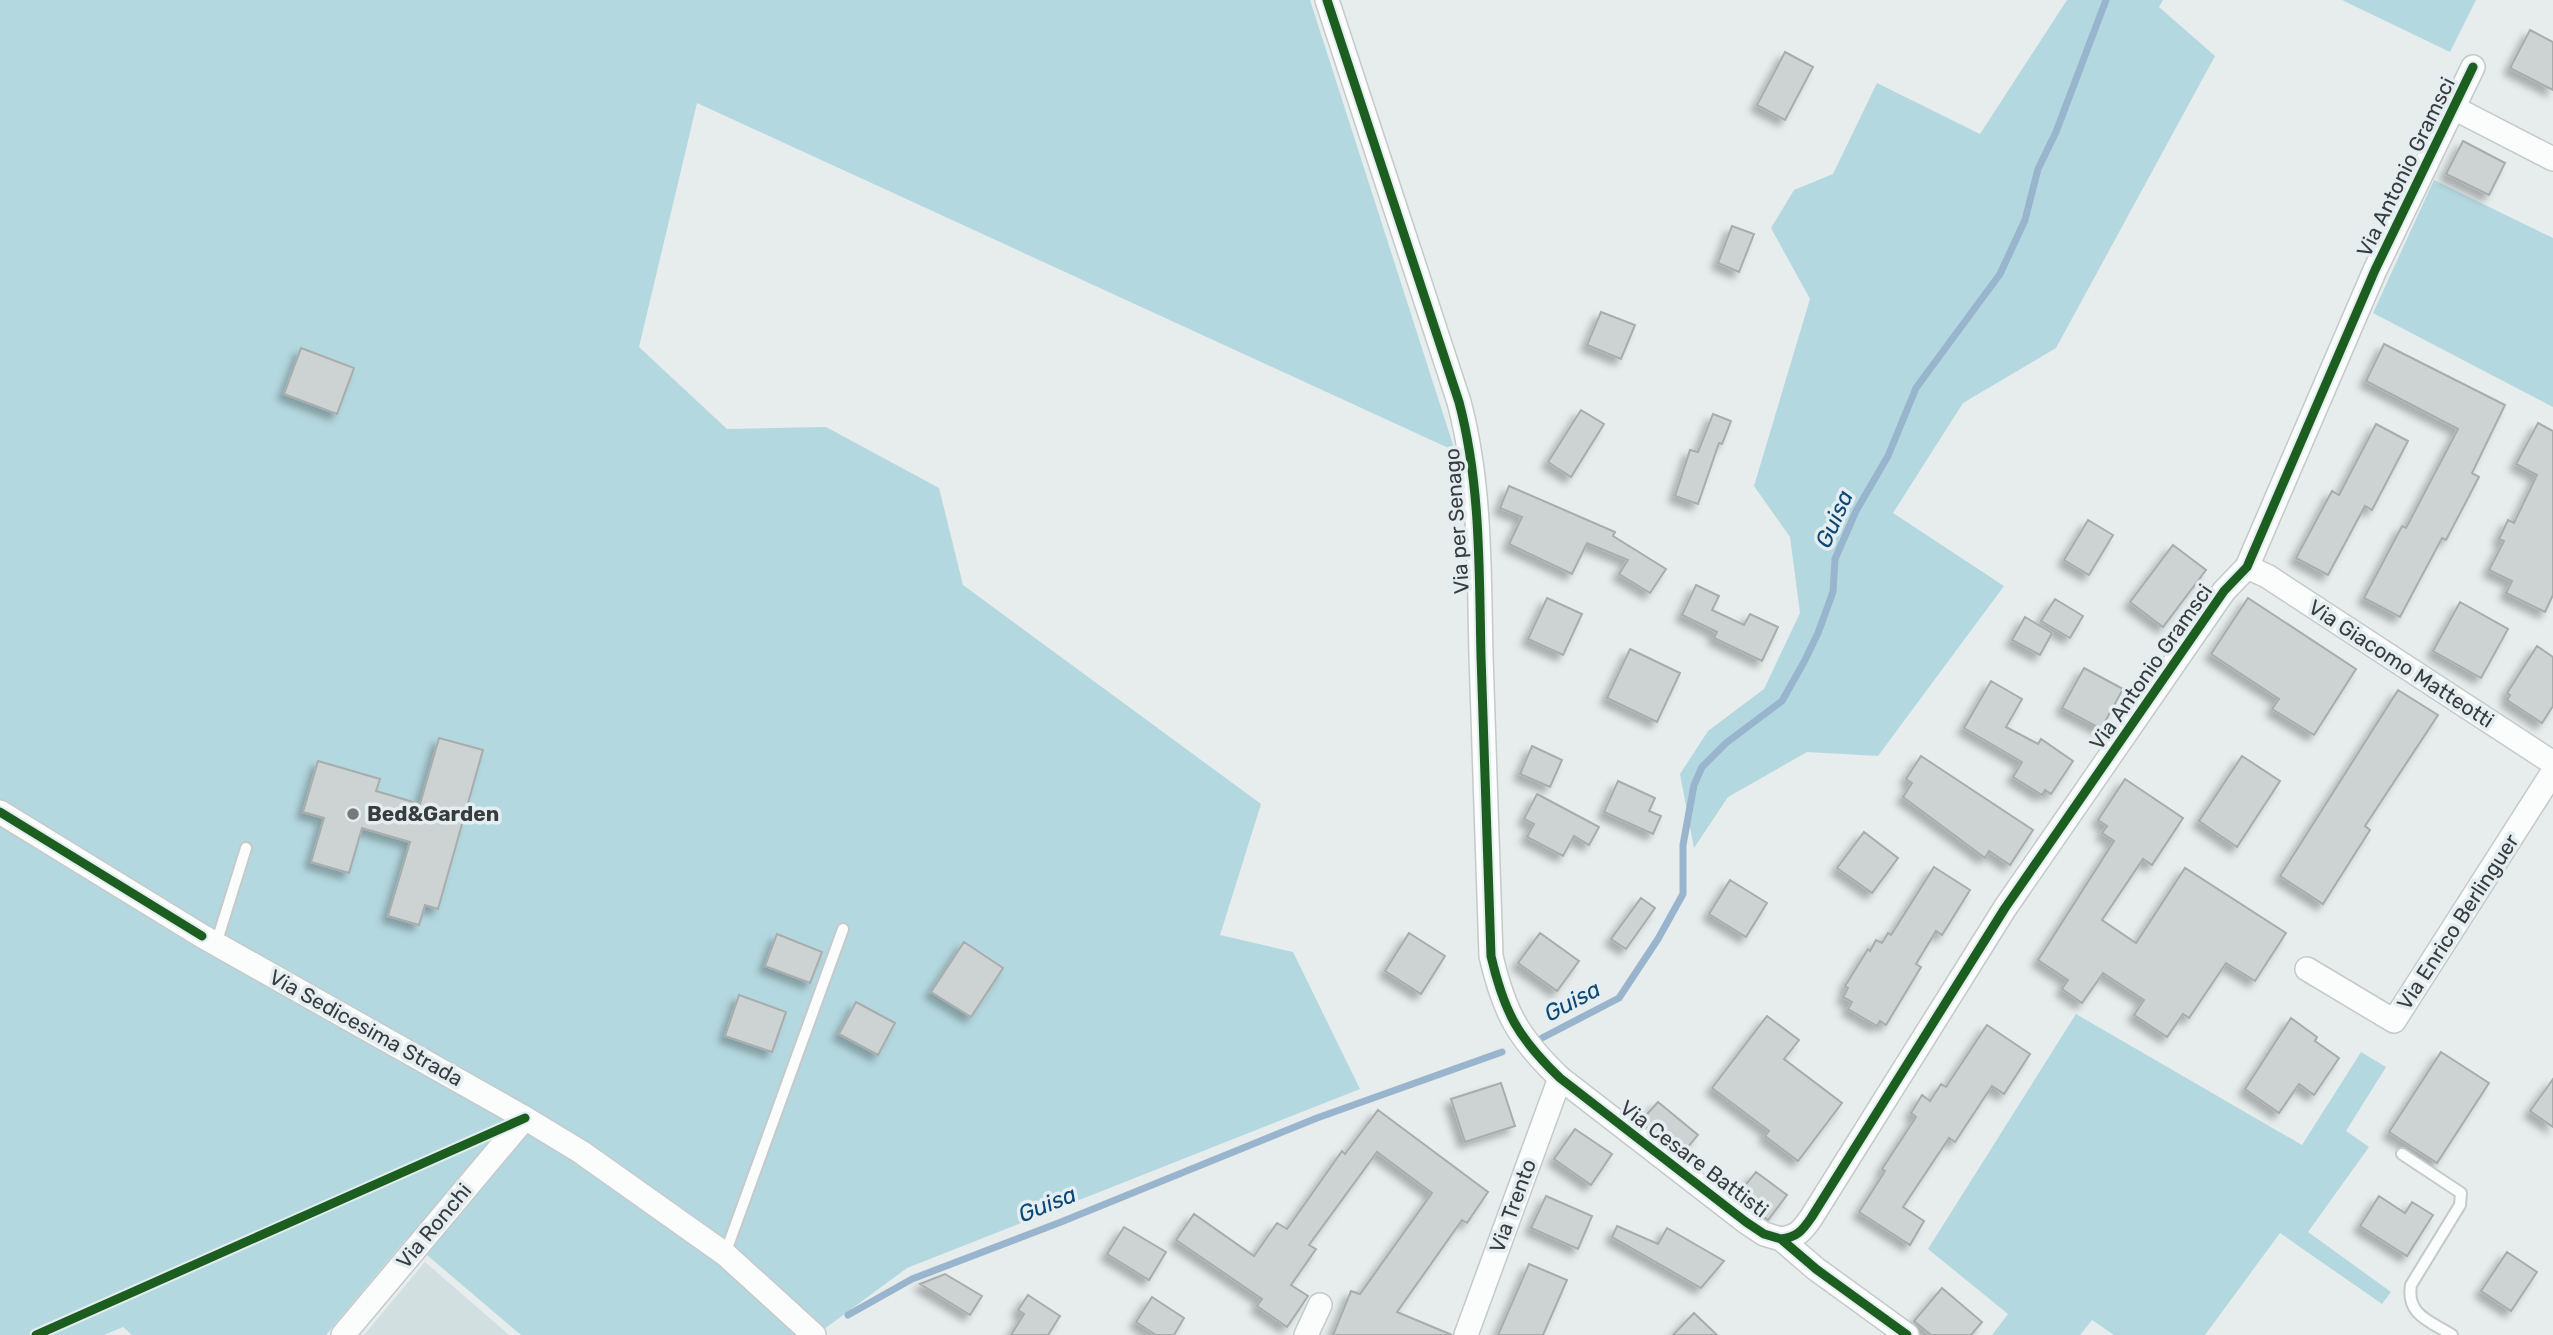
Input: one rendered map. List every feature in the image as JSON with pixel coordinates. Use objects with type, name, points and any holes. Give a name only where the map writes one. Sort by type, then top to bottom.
[{"type":"street","name":"Via per Senago","points":[[1327,0],[1460,402],[1470,442],[1478,549],[1491,956],[1499,991],[1516,1026],[1533,1052]]},
{"type":"street","name":"Via Antonio Gramsci","points":[[1781,1239],[1793,1237],[1802,1231],[2005,908],[2224,591],[2247,567],[2375,270],[2473,68]]},
{"type":"street","points":[[2454,108],[2553,159]]},
{"type":"street","name":"Via Giacomo Matteotti","points":[[2247,567],[2267,576],[2553,763]]},
{"type":"street","name":"Via Enrico Berlinguer","points":[[2307,969],[2394,1021],[2553,772]]},
{"type":"street","name":"Via Sedicesima Strada","points":[[0,813],[216,944],[526,1118],[580,1152],[725,1254],[814,1335]]},
{"type":"street","name":"Via Cesare Battisti","points":[[1533,1052],[1560,1078],[1755,1228],[1781,1239],[1816,1269],[1907,1335]]},
{"type":"street","name":"Via Trento","points":[[1466,1335],[1560,1078]]},
{"type":"street","name":"Via Ronchi","points":[[343,1335],[526,1118]]},
{"type":"street","points":[[1306,1335],[1320,1305]]},
{"type":"lane","points":[[216,944],[246,848]]},
{"type":"lane","points":[[725,1254],[843,929]]},
{"type":"lane","points":[[2402,1154],[2460,1193],[2460,1205],[2411,1285],[2409,1299],[2414,1311],[2452,1335]]},
{"type":"shaded area","points":[[0,0],[1310,0],[1455,451],[697,103],[639,347],[727,429],[826,427],[939,488],[963,585],[1261,804],[1220,935],[1293,952],[1360,1089],[907,1268],[816,1335],[521,1335],[407,1238],[326,1335],[132,1335],[123,1327],[104,1335],[0,1335]]},
{"type":"shaded area","points":[[2067,0],[2163,0],[2159,7],[2215,56],[2056,348],[1963,403],[1893,513],[2004,586],[1878,756],[1807,752],[1728,797],[1694,848],[1680,774],[1708,731],[1764,689],[1800,613],[1790,537],[1754,486],[1810,299],[1771,228],[1794,190],[1833,174],[1877,83],[1980,134]]},
{"type":"shaded area","points":[[2342,0],[2476,0],[2450,52]]},
{"type":"shaded area","points":[[2434,180],[2553,238],[2553,407],[2373,313]]},
{"type":"shaded area","points":[[2076,1014],[2302,1145],[2361,1052],[2386,1067],[2346,1131],[2369,1147],[2308,1232],[2391,1292],[2382,1304],[2280,1233],[2205,1335],[2114,1335],[2092,1320],[2080,1335],[1992,1335],[2008,1314],[1928,1249]]},
{"type":"shaded area","points":[[425,1262],[509,1335],[364,1335]]},
{"type":"building","points":[[2530,30],[2553,42],[2553,90],[2510,68]]},
{"type":"building","points":[[1785,52],[1813,67],[1785,120],[1757,105]]},
{"type":"building","points":[[2463,141],[2505,163],[2489,195],[2446,174]]},
{"type":"building","points":[[1732,226],[1754,234],[1739,272],[1718,263]]},
{"type":"building","points":[[1601,312],[1635,325],[1621,359],[1587,345]]},
{"type":"building","points":[[2384,344],[2505,405],[2472,473],[2479,477],[2446,540],[2442,538],[2400,617],[2364,598],[2402,526],[2406,528],[2458,429],[2366,381]]},
{"type":"building","points":[[301,348],[354,368],[337,414],[284,394]]},
{"type":"building","points":[[1581,410],[1604,424],[1571,477],[1548,462]]},
{"type":"building","points":[[1713,414],[1731,421],[1722,444],[1719,443],[1698,504],[1675,496],[1690,450],[1698,452]]},
{"type":"building","points":[[2538,423],[2553,431],[2553,595],[2545,612],[2506,593],[2512,581],[2489,570],[2504,541],[2499,539],[2508,520],[2514,523],[2537,475],[2516,464]]},
{"type":"building","points":[[2376,424],[2408,441],[2372,510],[2365,506],[2328,575],[2296,558],[2332,491],[2339,495]]},
{"type":"building","points":[[1509,486],[1615,532],[1613,536],[1666,569],[1650,593],[1619,574],[1628,560],[1587,543],[1572,574],[1509,544],[1522,517],[1500,508]]},
{"type":"building","points":[[2088,520],[2113,535],[2089,575],[2064,560]]},
{"type":"building","points":[[2173,545],[2206,570],[2163,627],[2130,602]]},
{"type":"building","points":[[1696,585],[1719,596],[1712,610],[1744,625],[1750,614],[1778,627],[1762,661],[1714,638],[1717,632],[1682,615]]},
{"type":"building","points":[[1547,598],[1582,614],[1563,655],[1528,639]]},
{"type":"building","points":[[2248,598],[2356,669],[2314,735],[2272,709],[2279,699],[2211,654]]},
{"type":"building","points":[[2055,599],[2083,616],[2070,638],[2041,621]]},
{"type":"building","points":[[2460,602],[2508,629],[2481,678],[2433,651]]},
{"type":"building","points":[[2025,617],[2052,633],[2040,655],[2012,640]]},
{"type":"building","points":[[2537,646],[2553,657],[2553,706],[2542,723],[2507,700],[2510,695],[2507,693]]},
{"type":"building","points":[[1630,649],[1680,673],[1657,722],[1607,698]]},
{"type":"building","points":[[2084,668],[2123,689],[2101,729],[2062,708]]},
{"type":"building","points":[[1991,681],[2022,699],[2006,727],[2038,744],[2041,739],[2073,761],[2051,794],[2045,790],[2042,795],[2013,777],[2022,762],[1964,728]]},
{"type":"building","points":[[2398,690],[2438,715],[2365,826],[2370,830],[2323,904],[2280,876]]},
{"type":"building","points":[[439,738],[483,750],[438,909],[425,905],[419,925],[388,916],[410,842],[362,828],[349,873],[311,862],[324,818],[303,812],[318,761],[380,779],[376,791],[420,804]]},
{"type":"building","points":[[1532,746],[1562,760],[1550,787],[1520,774]]},
{"type":"building","points":[[1921,756],[2033,830],[2010,865],[1989,851],[1985,858],[1903,797],[1912,783],[1906,779]]},
{"type":"building","points":[[2242,756],[2280,781],[2237,847],[2199,821]]},
{"type":"building","points":[[2125,779],[2183,818],[2152,865],[2143,859],[2102,920],[2136,943],[2185,868],[2286,933],[2255,981],[2226,963],[2189,1018],[2183,1014],[2167,1037],[2134,1015],[2144,1000],[2103,973],[2082,1003],[2062,989],[2068,980],[2038,960],[2114,841],[2102,833],[2107,826],[2098,820]]},
{"type":"building","points":[[1618,781],[1655,798],[1649,811],[1661,816],[1653,834],[1604,812]]},
{"type":"building","points":[[1537,794],[1599,827],[1589,845],[1574,836],[1563,856],[1527,837],[1534,824],[1524,819]]},
{"type":"building","points":[[1864,832],[1898,858],[1872,893],[1837,868]]},
{"type":"building","points":[[1934,867],[1970,890],[1942,935],[1936,931],[1916,964],[1921,967],[1886,1025],[1880,1021],[1877,1026],[1848,1009],[1852,1002],[1843,997],[1848,988],[1845,986],[1876,940],[1882,943],[1888,933],[1891,935]]},
{"type":"building","points":[[1730,880],[1767,903],[1746,937],[1709,914]]},
{"type":"building","points":[[1641,898],[1655,908],[1626,949],[1611,939]]},
{"type":"building","points":[[1409,933],[1445,956],[1421,994],[1385,971]]},
{"type":"building","points":[[1540,933],[1579,961],[1557,991],[1518,963]]},
{"type":"building","points":[[777,934],[822,952],[810,983],[765,966]]},
{"type":"building","points":[[964,942],[1003,968],[971,1017],[931,992]]},
{"type":"building","points":[[739,995],[786,1012],[772,1052],[725,1036]]},
{"type":"building","points":[[856,1002],[895,1023],[878,1055],[839,1034]]},
{"type":"building","points":[[1767,1016],[1799,1040],[1784,1059],[1842,1103],[1798,1161],[1765,1136],[1769,1131],[1712,1088]]},
{"type":"building","points":[[2291,1018],[2317,1037],[2315,1041],[2339,1058],[2314,1095],[2299,1084],[2279,1113],[2245,1089]]},
{"type":"building","points":[[1987,1025],[2030,1054],[2004,1094],[1992,1086],[1955,1142],[1949,1138],[1903,1207],[1924,1221],[1910,1245],[1859,1212],[1885,1171],[1882,1169],[1916,1117],[1911,1113],[1922,1095],[1930,1101],[1941,1084],[1946,1087]]},
{"type":"building","points":[[2441,1052],[2489,1083],[2437,1163],[2389,1132]]},
{"type":"building","points":[[2553,1079],[2553,1127],[2530,1111]]},
{"type":"building","points":[[1501,1083],[1515,1126],[1465,1142],[1451,1099]]},
{"type":"building","points":[[1658,1102],[1698,1135],[1682,1154],[1640,1122]]},
{"type":"building","points":[[1378,1110],[1488,1192],[1467,1223],[1462,1220],[1397,1312],[1452,1335],[1333,1335],[1351,1291],[1360,1294],[1432,1193],[1377,1152],[1309,1245],[1316,1249],[1291,1285],[1308,1296],[1287,1327],[1257,1306],[1262,1299],[1176,1240],[1194,1214],[1254,1256],[1277,1223],[1287,1229],[1342,1151],[1345,1154]]},
{"type":"building","points":[[1575,1129],[1612,1154],[1591,1185],[1554,1159]]},
{"type":"building","points":[[1756,1172],[1787,1195],[1768,1220],[1736,1197]]},
{"type":"building","points":[[1546,1196],[1592,1216],[1578,1249],[1531,1228]]},
{"type":"building","points":[[2379,1196],[2405,1213],[2412,1202],[2433,1215],[2407,1256],[2360,1226]]},
{"type":"building","points":[[1617,1226],[1658,1244],[1667,1228],[1724,1261],[1701,1288],[1612,1237]]},
{"type":"building","points":[[1124,1227],[1166,1252],[1149,1280],[1107,1254]]},
{"type":"building","points":[[2507,1252],[2537,1272],[2511,1311],[2481,1291]]},
{"type":"building","points":[[1529,1264],[1567,1280],[1543,1335],[1498,1335]]},
{"type":"building","points":[[945,1274],[982,1296],[970,1315],[920,1284]]},
{"type":"building","points":[[1942,1288],[1982,1322],[1971,1335],[1931,1335],[1914,1321]]},
{"type":"building","points":[[1028,1295],[1060,1316],[1048,1335],[1011,1335],[1024,1314],[1018,1310]]},
{"type":"building","points":[[1152,1297],[1184,1318],[1174,1335],[1156,1335],[1136,1322]]},
{"type":"building","points":[[1694,1313],[1717,1335],[1673,1335]]},
{"type":"waterway","name":"Guisa","points":[[1542,1038],[1619,998],[1658,939],[1683,894],[1683,845],[1694,785],[1702,767],[1726,743],[1782,701],[1804,662],[1833,592],[1835,559],[1856,511],[1888,456],[1916,388],[2000,274],[2025,220],[2038,169],[2056,132],[2106,0]]},
{"type":"waterway","name":"Guisa","points":[[848,1315],[912,1279],[1317,1118],[1502,1052]]},
{"type":"cycle path","points":[[1327,0],[1459,402],[1466,433],[1478,528],[1491,956],[1507,1009],[1523,1037],[1560,1078],[1746,1222],[1764,1234],[1781,1239],[1816,1269],[1907,1335]]},
{"type":"cycle path","points":[[1781,1239],[1799,1233],[1811,1218],[2005,908],[2224,591],[2247,567],[2375,270],[2473,67]]},
{"type":"cycle path","points":[[0,812],[202,936]]},
{"type":"cycle path","points":[[36,1335],[525,1118]]},
{"type":"place","name":"Bed&Garden","points":[[353,814]]}]
